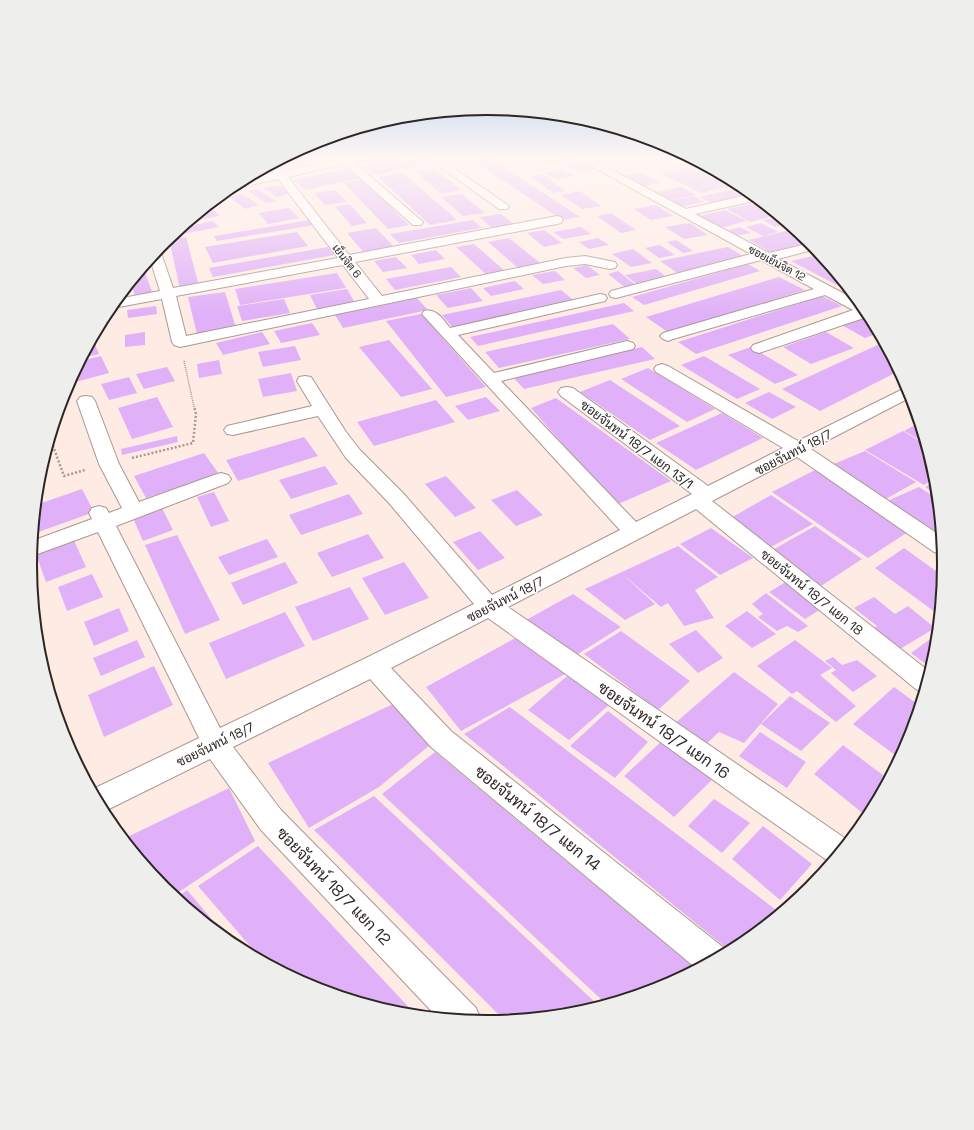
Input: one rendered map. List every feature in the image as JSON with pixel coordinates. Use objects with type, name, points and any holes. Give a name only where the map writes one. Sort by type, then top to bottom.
[{"type":"street","name":"เย็นจิต 6","points":[[307,210],[378,301]]},
{"type":"street","points":[[402,210],[417,222]]},
{"type":"street","name":"ซอยเย็นจิต 12","points":[[679,210],[854,305]]},
{"type":"street","points":[[685,213],[699,210]]},
{"type":"street","points":[[122,302],[557,220]]},
{"type":"street","points":[[616,294],[766,256],[806,248]]},
{"type":"street","points":[[156,260],[168,294],[180,342],[572,261],[584,260],[610,265]]},
{"type":"street","points":[[668,336],[827,290]]},
{"type":"street","points":[[447,333],[600,298]]},
{"type":"street","points":[[430,314],[634,533]]},
{"type":"street","points":[[759,348],[860,314]]},
{"type":"street","points":[[490,379],[627,346]]},
{"type":"street","points":[[662,369],[798,449],[936,544]]},
{"type":"street","name":"ซอยจันทน์ 18/7 แยก 16","points":[[305,381],[338,434],[353,454],[396,498],[490,607],[836,849]]},
{"type":"street","name":"ซอยจันทน์ 18/7 แยก 13/1","points":[[567,392],[703,498]]},
{"type":"street","name":"ซอยจันทน์ 18/7","points":[[102,798],[373,666],[904,396]]},
{"type":"street","points":[[86,400],[109,464],[134,511]]},
{"type":"street","points":[[233,430],[323,409]]},
{"type":"street","points":[[38,546],[101,518],[134,511],[221,479]]},
{"type":"street","name":"ซอยจันทน์ 18/7 แยก 18","points":[[703,498],[922,681]]},
{"type":"street","name":"ซอยจันทน์ 18/7 แยก 12","points":[[101,518],[214,744],[270,820],[458,1014]]},
{"type":"street","name":"ซอยจันทน์ 18/7 แยก 14","points":[[373,666],[441,739],[708,957]]},
{"type":"path","points":[[53,446],[64,476],[193,443],[196,414],[180,342]]},
{"type":"building","points":[[211,210],[213,210],[219,216],[199,220]]},
{"type":"building","points":[[279,210],[291,210],[299,218],[268,224],[259,213]]},
{"type":"building","points":[[337,210],[354,210],[367,223],[352,226]]},
{"type":"building","points":[[370,210],[393,210],[409,225],[388,229]]},
{"type":"building","points":[[413,210],[445,210],[457,220],[430,225]]},
{"type":"building","points":[[456,210],[481,210],[485,213],[463,216]]},
{"type":"building","points":[[547,210],[569,210],[580,217],[562,220]]},
{"type":"building","points":[[635,210],[663,210],[673,216],[651,220]]},
{"type":"building","points":[[725,210],[747,221],[721,228],[699,216]]},
{"type":"building","points":[[728,210],[763,210],[771,216],[750,222]]},
{"type":"building","points":[[611,213],[636,230],[621,233],[597,216]]},
{"type":"building","points":[[501,214],[514,224],[492,228],[479,217]]},
{"type":"building","points":[[773,218],[782,225],[775,227],[763,220]]},
{"type":"building","points":[[310,220],[314,225],[217,241],[214,236]]},
{"type":"building","points":[[473,220],[482,228],[399,243],[390,234]]},
{"type":"building","points":[[213,221],[219,227],[183,234],[192,226]]},
{"type":"building","points":[[690,223],[708,235],[684,239],[665,227]]},
{"type":"building","points":[[761,223],[778,232],[763,236],[746,227]]},
{"type":"building","points":[[581,227],[591,234],[563,239],[553,232]]},
{"type":"building","points":[[740,227],[751,233],[735,236],[725,231]]},
{"type":"building","points":[[376,228],[397,250],[367,256],[347,233]]},
{"type":"building","points":[[544,230],[562,243],[544,247],[527,233]]},
{"type":"building","points":[[788,231],[803,245],[772,253],[749,240]]},
{"type":"building","points":[[297,232],[308,246],[213,263],[205,247]]},
{"type":"building","points":[[186,237],[199,286],[180,289],[170,246],[179,238]]},
{"type":"building","points":[[509,238],[540,263],[518,268],[488,242]]},
{"type":"building","points":[[598,238],[609,245],[589,249],[579,242]]},
{"type":"building","points":[[676,240],[693,251],[683,253],[667,242]]},
{"type":"building","points":[[474,244],[506,272],[487,275],[456,247]]},
{"type":"building","points":[[660,245],[675,255],[659,258],[645,248]]},
{"type":"building","points":[[328,247],[335,255],[213,277],[209,268]]},
{"type":"building","points":[[728,247],[748,259],[679,274],[660,261]]},
{"type":"building","points":[[633,249],[652,263],[631,267],[612,254]]},
{"type":"building","points":[[436,250],[445,259],[419,264],[411,255]]},
{"type":"building","points":[[813,256],[841,287],[791,261]]},
{"type":"building","points":[[396,257],[407,268],[383,272],[374,261]]},
{"type":"building","points":[[748,264],[760,271],[644,305],[632,297]]},
{"type":"building","points":[[587,265],[600,275],[586,278],[573,268]]},
{"type":"building","points":[[451,267],[461,277],[395,290],[386,279]]},
{"type":"building","points":[[656,269],[668,278],[637,284],[625,275]]},
{"type":"building","points":[[555,271],[565,280],[543,284],[532,275]]},
{"type":"building","points":[[618,271],[637,286],[626,288],[608,274]]},
{"type":"building","points":[[145,273],[154,297],[136,300],[133,288]]},
{"type":"building","points":[[337,273],[346,288],[240,305],[235,289]]},
{"type":"building","points":[[779,277],[805,290],[669,333],[646,317]]},
{"type":"building","points":[[515,281],[524,289],[491,296],[483,288]]},
{"type":"building","points":[[471,288],[483,301],[448,308],[436,295]]},
{"type":"building","points":[[347,289],[355,303],[317,309],[310,295]]},
{"type":"building","points":[[561,290],[576,302],[454,329],[442,315]]},
{"type":"building","points":[[225,292],[236,328],[197,334],[188,297]]},
{"type":"building","points":[[822,296],[842,306],[696,354],[678,342]]},
{"type":"building","points":[[417,298],[428,310],[343,328],[335,315]]},
{"type":"building","points":[[284,299],[290,313],[242,321],[237,306]]},
{"type":"building","points":[[624,303],[634,311],[478,346],[470,337]]},
{"type":"building","points":[[156,306],[157,314],[128,318],[127,310]]},
{"type":"building","points":[[421,314],[486,387],[446,397],[386,321]]},
{"type":"building","points":[[861,315],[874,335],[865,338],[838,323]]},
{"type":"building","points":[[312,323],[320,335],[281,343],[274,331]]},
{"type":"building","points":[[613,324],[630,339],[499,368],[485,352]]},
{"type":"building","points":[[145,332],[145,345],[125,347],[125,335]]},
{"type":"building","points":[[262,332],[270,344],[223,355],[216,343]]},
{"type":"building","points":[[826,332],[854,348],[811,364],[783,347]]},
{"type":"building","points":[[389,340],[432,389],[401,397],[359,347]]},
{"type":"building","points":[[95,344],[99,354],[88,357]]},
{"type":"building","points":[[879,344],[894,373],[820,411],[782,389]]},
{"type":"building","points":[[295,346],[301,360],[263,367],[258,352]]},
{"type":"building","points":[[642,347],[655,359],[524,389],[513,377]]},
{"type":"building","points":[[751,347],[798,375],[775,384],[728,355]]},
{"type":"building","points":[[101,356],[109,373],[76,382],[87,359]]},
{"type":"building","points":[[704,356],[760,389],[737,399],[681,365]]},
{"type":"building","points":[[219,360],[222,374],[199,378],[197,364]]},
{"type":"building","points":[[167,367],[175,381],[144,389],[136,374]]},
{"type":"building","points":[[648,368],[715,409],[687,422],[621,379]]},
{"type":"building","points":[[291,373],[297,391],[263,397],[258,379]]},
{"type":"building","points":[[129,377],[137,393],[109,400],[101,384]]},
{"type":"building","points":[[610,380],[680,426],[650,440],[580,392]]},
{"type":"building","points":[[769,392],[796,407],[772,419],[745,403]]},
{"type":"building","points":[[157,397],[173,427],[132,439],[118,408]]},
{"type":"building","points":[[486,397],[500,411],[468,420],[455,406]]},
{"type":"building","points":[[556,398],[671,481],[616,505],[531,408]]},
{"type":"building","points":[[436,400],[455,422],[374,446],[357,422]]},
{"type":"building","points":[[722,413],[763,438],[696,470],[656,443]]},
{"type":"building","points":[[915,425],[919,440],[904,431]]},
{"type":"building","points":[[903,431],[920,441],[929,482],[924,485],[865,450]]},
{"type":"building","points":[[177,436],[178,442],[122,455],[121,449]]},
{"type":"building","points":[[304,437],[318,456],[238,481],[226,460]]},
{"type":"building","points":[[865,451],[916,482],[884,500],[829,466]]},
{"type":"building","points":[[204,453],[219,474],[146,498],[134,476]]},
{"type":"building","points":[[325,466],[338,484],[291,499],[279,480]]},
{"type":"building","points":[[815,470],[908,532],[868,558],[772,492]]},
{"type":"building","points":[[446,476],[476,508],[455,517],[425,484]]},
{"type":"building","points":[[929,485],[930,491],[925,487]]},
{"type":"building","points":[[919,487],[931,495],[936,532],[933,533],[887,501]]},
{"type":"building","points":[[82,489],[94,512],[38,532],[42,503]]},
{"type":"building","points":[[517,490],[543,515],[516,526],[491,500]]},
{"type":"building","points":[[214,492],[229,521],[211,527],[197,497]]},
{"type":"building","points":[[349,494],[363,514],[301,535],[289,515]]},
{"type":"building","points":[[771,495],[813,524],[769,548],[729,519]]},
{"type":"building","points":[[161,506],[173,530],[143,541],[132,516]]},
{"type":"building","points":[[815,526],[862,559],[818,588],[769,552]]},
{"type":"building","points":[[711,528],[753,558],[720,575],[680,544]]},
{"type":"building","points":[[480,531],[505,558],[478,570],[453,542]]},
{"type":"building","points":[[368,534],[384,558],[332,577],[317,553]]},
{"type":"building","points":[[177,535],[220,620],[185,634],[145,545]]},
{"type":"building","points":[[72,536],[86,567],[46,582],[37,558],[38,548]]},
{"type":"building","points":[[267,539],[278,557],[229,575],[218,557]]},
{"type":"building","points":[[678,546],[718,577],[695,590],[714,618],[684,626],[668,603],[661,607],[622,574],[655,604],[625,620],[585,589]]},
{"type":"building","points":[[904,548],[937,572],[934,612],[875,568]]},
{"type":"building","points":[[285,562],[298,583],[243,605],[231,583]]},
{"type":"building","points":[[404,562],[429,598],[385,615],[362,578]]},
{"type":"building","points":[[92,574],[103,597],[67,611],[58,587]]},
{"type":"building","points":[[789,580],[824,607],[805,619],[769,592]]},
{"type":"building","points":[[350,587],[369,619],[313,641],[295,607]]},
{"type":"building","points":[[766,593],[808,626],[798,632],[787,626],[777,631],[758,617],[763,614],[752,604]]},
{"type":"building","points":[[573,594],[621,627],[570,659],[519,624]]},
{"type":"building","points":[[874,597],[895,614],[908,606],[933,626],[932,630],[895,652],[869,632],[877,626],[854,608]]},
{"type":"building","points":[[119,608],[129,631],[94,646],[84,622]]},
{"type":"building","points":[[747,611],[776,634],[752,648],[725,626]]},
{"type":"building","points":[[285,612],[305,646],[226,679],[209,643]]},
{"type":"building","points":[[696,630],[723,658],[698,673],[669,644]]},
{"type":"building","points":[[621,631],[690,681],[658,710],[584,654]]},
{"type":"building","points":[[521,635],[569,672],[461,731],[426,687]]},
{"type":"building","points":[[930,639],[926,664],[911,653]]},
{"type":"building","points":[[137,640],[145,657],[101,676],[93,658]]},
{"type":"building","points":[[795,640],[832,668],[820,675],[856,706],[836,722],[797,691],[792,694],[757,666]]},
{"type":"building","points":[[833,657],[842,665],[857,660],[877,676],[853,692],[831,673],[836,670],[825,661]]},
{"type":"building","points":[[154,666],[173,705],[104,737],[88,695]]},
{"type":"building","points":[[734,672],[778,704],[744,743],[719,732],[703,747],[674,724]]},
{"type":"building","points":[[567,676],[610,704],[569,740],[528,710]]},
{"type":"building","points":[[894,687],[915,703],[895,755],[853,724]]},
{"type":"building","points":[[790,696],[830,723],[801,751],[761,724]]},
{"type":"building","points":[[393,704],[430,745],[379,787],[309,828],[268,763]]},
{"type":"building","points":[[510,707],[776,910],[725,947],[464,734]]},
{"type":"building","points":[[608,711],[648,742],[615,778],[570,746]]},
{"type":"building","points":[[760,732],[806,762],[787,788],[739,756]]},
{"type":"building","points":[[663,740],[717,775],[674,817],[624,776]]},
{"type":"building","points":[[843,745],[884,776],[862,813],[814,774]]},
{"type":"building","points":[[435,752],[692,966],[659,981],[602,1000],[382,794]]},
{"type":"building","points":[[229,788],[255,841],[179,892],[149,862],[128,836]]},
{"type":"building","points":[[374,796],[595,1002],[546,1011],[499,1015],[314,830]]},
{"type":"building","points":[[714,799],[750,823],[722,853],[688,826]]},
{"type":"building","points":[[763,826],[812,864],[780,900],[732,859]]},
{"type":"building","points":[[258,846],[409,1008],[371,1000],[342,991],[288,969],[262,955],[252,949],[198,886]]},
{"type":"building","points":[[187,890],[215,924],[190,903],[181,894]]}]
